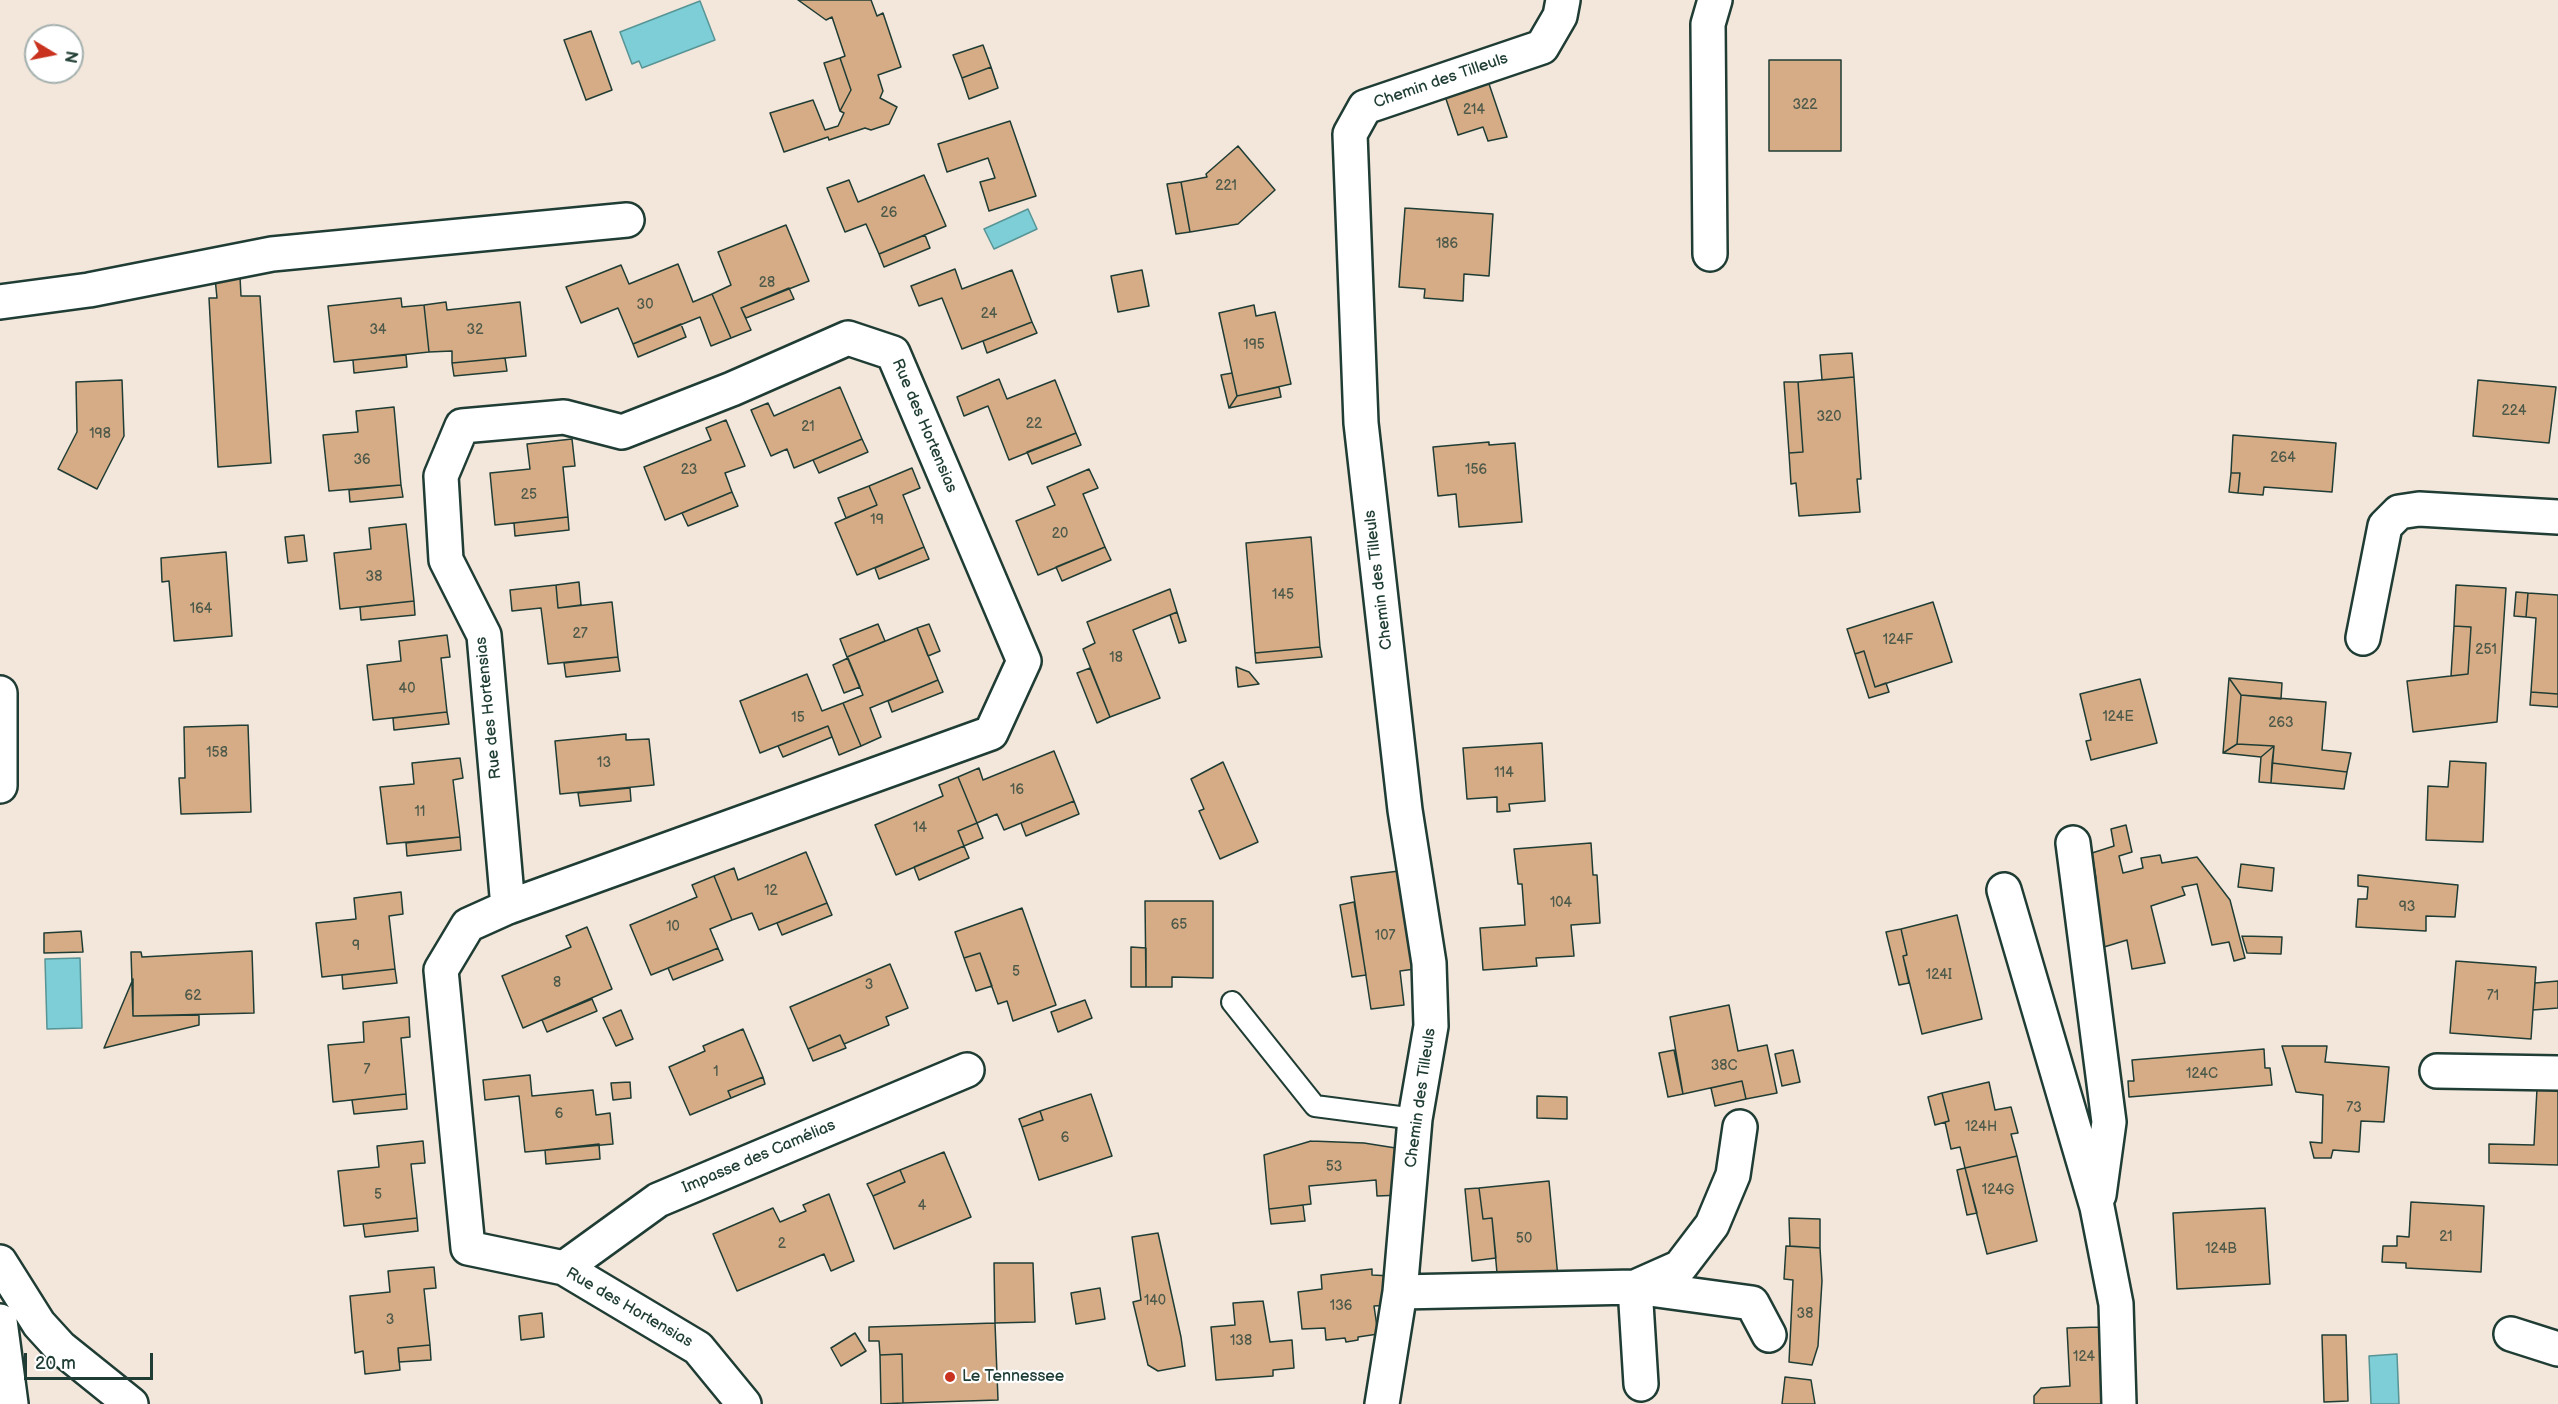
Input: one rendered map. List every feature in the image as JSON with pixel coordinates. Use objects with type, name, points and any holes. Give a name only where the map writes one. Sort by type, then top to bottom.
[{"type":"street","name":"Chemin des Tilleuls","points":[[1382,1404],[1400,1292],[1415,1119],[1431,1026],[1429,963],[1405,810],[1361,423],[1350,134],[1365,107],[1542,47],[1560,16],[1563,0]]},
{"type":"street","points":[[1710,254],[1708,24],[1715,0]]},
{"type":"street","points":[[0,302],[89,290],[272,254],[627,220]]},
{"type":"street","name":"Rue des Hortensias","points":[[508,908],[484,635],[446,560],[441,476],[462,426],[564,417],[622,432],[732,389],[848,338],[893,353],[1024,661],[991,733],[508,908],[468,925],[441,970],[468,1248],[564,1268],[698,1348],[744,1404]]},
{"type":"street","points":[[2363,638],[2385,526],[2399,512],[2419,509],[2558,517]]},
{"type":"street","points":[[0,693],[0,786]]},
{"type":"street","points":[[2073,843],[2109,1122],[2097,1207]]},
{"type":"street","points":[[2004,890],[2097,1207],[2116,1304],[2120,1404]]},
{"type":"street","name":"Impasse des Camélias","points":[[564,1268],[658,1200],[967,1070]]},
{"type":"street","points":[[2437,1071],[2558,1073]]},
{"type":"street","points":[[1635,1287],[1680,1267],[1712,1225],[1733,1175],[1740,1127]]},
{"type":"street","points":[[0,1262],[39,1324],[60,1347],[131,1404]]},
{"type":"street","points":[[1400,1292],[1635,1287],[1752,1303],[1769,1335]]},
{"type":"street","points":[[1635,1287],[1641,1384]]},
{"type":"street","points":[[0,1321],[11,1404]]},
{"type":"street","points":[[2511,1334],[2558,1349]]},
{"type":"lane","points":[[1232,1002],[1316,1106],[1415,1119]]},
{"type":"water","points":[[700,1],[715,40],[642,68],[639,61],[632,64],[620,32]]},
{"type":"water","points":[[1028,209],[1037,229],[994,249],[984,229]]},
{"type":"water","points":[[80,958],[82,1028],[47,1029],[45,959]]},
{"type":"water","points":[[2397,1354],[2399,1404],[2371,1404],[2369,1356]]},
{"type":"building","points":[[798,0],[871,0],[877,16],[883,13],[901,67],[878,75],[883,91],[880,98],[897,107],[889,124],[871,130],[865,128],[829,140],[828,137],[784,152],[770,113],[813,100],[825,130],[838,126],[844,113],[840,111],[851,90],[840,58],[845,56],[832,17],[826,20]]},
{"type":"building","points":[[591,31],[612,90],[586,100],[564,40]]},
{"type":"building","points":[[983,45],[991,67],[962,78],[953,55]]},
{"type":"building","points":[[840,58],[851,90],[840,111],[824,63]]},
{"type":"building","points":[[1769,60],[1841,60],[1841,151],[1769,151]]},
{"type":"building","points":[[991,67],[998,88],[969,99],[962,78]]},
{"type":"building","points":[[1487,78],[1507,137],[1488,141],[1483,127],[1458,135],[1444,93]]},
{"type":"building","points":[[1010,121],[1036,196],[989,211],[980,182],[995,178],[988,158],[947,172],[938,144]]},
{"type":"building","points":[[1238,146],[1275,190],[1238,224],[1190,232],[1181,182],[1207,177],[1206,174]]},
{"type":"building","points":[[924,175],[946,226],[879,254],[866,224],[845,232],[827,188],[849,180],[858,202]]},
{"type":"building","points":[[1181,182],[1190,232],[1176,234],[1167,184]]},
{"type":"building","points":[[1405,208],[1493,214],[1489,276],[1464,274],[1463,301],[1424,298],[1425,289],[1399,287]]},
{"type":"building","points":[[786,225],[809,281],[741,308],[751,330],[731,338],[712,294],[731,285],[718,252]]},
{"type":"building","points":[[925,235],[930,248],[884,267],[879,254]]},
{"type":"building","points":[[678,264],[693,302],[712,294],[731,338],[711,346],[700,317],[633,344],[618,308],[581,323],[566,287],[621,265],[629,284]]},
{"type":"building","points":[[955,269],[962,289],[1012,270],[1032,322],[962,349],[942,298],[919,306],[911,286]]},
{"type":"building","points":[[1142,270],[1149,306],[1118,312],[1111,276]]},
{"type":"building","points":[[240,277],[241,296],[260,296],[271,463],[218,467],[209,298],[217,298],[215,278]]},
{"type":"building","points":[[789,288],[794,299],[746,318],[741,308]]},
{"type":"building","points":[[401,298],[402,307],[424,305],[429,352],[334,362],[328,306]]},
{"type":"building","points":[[446,302],[447,310],[520,302],[526,356],[452,363],[452,351],[429,352],[424,305]]},
{"type":"building","points":[[1254,305],[1256,316],[1275,312],[1291,384],[1237,396],[1219,313]]},
{"type":"building","points":[[1032,322],[1037,333],[987,353],[983,341]]},
{"type":"building","points":[[681,324],[686,337],[638,357],[633,344]]},
{"type":"building","points":[[1852,353],[1854,377],[1822,380],[1820,355]]},
{"type":"building","points":[[406,355],[407,367],[354,373],[353,360]]},
{"type":"building","points":[[505,358],[507,371],[454,376],[452,363]]},
{"type":"building","points":[[1232,373],[1237,396],[1229,408],[1221,375]]},
{"type":"building","points":[[1854,377],[1861,479],[1857,479],[1860,512],[1799,516],[1796,483],[1791,484],[1789,453],[1803,452],[1798,382]]},
{"type":"building","points":[[999,379],[1007,399],[1055,380],[1076,433],[1009,460],[988,406],[964,416],[957,397]]},
{"type":"building","points":[[122,380],[124,436],[97,489],[58,469],[77,432],[76,382]]},
{"type":"building","points":[[2478,380],[2556,387],[2549,443],[2473,436]]},
{"type":"building","points":[[1784,382],[1798,382],[1803,452],[1789,453]]},
{"type":"building","points":[[840,387],[862,439],[794,468],[787,449],[771,456],[751,410],[768,403],[774,416]]},
{"type":"building","points":[[1279,387],[1281,397],[1229,408],[1237,396]]},
{"type":"building","points":[[394,407],[401,485],[329,491],[323,435],[358,432],[356,411]]},
{"type":"building","points":[[726,420],[745,466],[725,473],[732,492],[665,520],[644,467],[711,440],[706,428]]},
{"type":"building","points":[[1076,433],[1081,445],[1032,464],[1027,452]]},
{"type":"building","points":[[2233,435],[2336,443],[2332,492],[2264,487],[2263,495],[2238,493],[2240,473],[2231,473]]},
{"type":"building","points":[[572,439],[575,466],[563,467],[568,517],[495,525],[490,473],[530,469],[527,444]]},
{"type":"building","points":[[862,439],[868,452],[819,473],[813,460]]},
{"type":"building","points":[[1489,442],[1489,445],[1515,443],[1522,522],[1459,527],[1456,494],[1438,496],[1433,447]]},
{"type":"building","points":[[912,468],[920,488],[903,495],[924,547],[857,575],[835,523],[877,505],[869,486]]},
{"type":"building","points":[[1089,469],[1098,488],[1083,494],[1105,547],[1038,575],[1016,521],[1055,505],[1047,487]]},
{"type":"building","points":[[2231,473],[2240,473],[2238,493],[2229,492]]},
{"type":"building","points":[[401,485],[403,497],[350,502],[349,490]]},
{"type":"building","points":[[869,486],[877,505],[846,518],[838,498]]},
{"type":"building","points":[[732,492],[738,506],[688,526],[682,513]]},
{"type":"building","points":[[568,517],[569,530],[515,536],[514,523]]},
{"type":"building","points":[[406,524],[414,601],[340,609],[334,553],[371,549],[369,528]]},
{"type":"building","points":[[304,535],[307,561],[288,563],[285,537]]},
{"type":"building","points":[[1311,537],[1320,647],[1255,653],[1246,543]]},
{"type":"building","points":[[924,547],[929,559],[879,579],[875,568]]},
{"type":"building","points":[[1105,547],[1111,560],[1062,581],[1056,567]]},
{"type":"building","points":[[226,552],[232,636],[174,641],[169,581],[162,582],[161,558]]},
{"type":"building","points":[[579,582],[581,605],[558,608],[556,585]]},
{"type":"building","points":[[556,585],[558,608],[612,602],[618,657],[548,664],[541,608],[512,611],[510,590]]},
{"type":"building","points":[[2456,585],[2506,588],[2497,722],[2413,732],[2407,681],[2468,674],[2471,627],[2454,626]]},
{"type":"building","points":[[1170,589],[1177,612],[1133,630],[1160,698],[1110,717],[1083,649],[1095,643],[1087,622]]},
{"type":"building","points":[[2516,592],[2528,593],[2526,617],[2514,616]]},
{"type":"building","points":[[2528,593],[2558,595],[2558,694],[2531,692],[2536,618],[2526,617]]},
{"type":"building","points":[[414,601],[415,615],[361,620],[360,607]]},
{"type":"building","points":[[1933,602],[1952,662],[1875,687],[1864,651],[1855,654],[1847,629]]},
{"type":"building","points":[[1177,612],[1186,641],[1179,643],[1170,615]]},
{"type":"building","points":[[878,624],[885,641],[847,657],[840,639]]},
{"type":"building","points":[[929,624],[940,651],[928,656],[917,628]]},
{"type":"building","points":[[2454,626],[2471,627],[2468,674],[2451,676]]},
{"type":"building","points":[[917,628],[938,680],[870,708],[881,737],[861,746],[843,703],[863,695],[847,657]]},
{"type":"building","points":[[447,635],[450,657],[441,658],[447,712],[373,720],[367,665],[401,661],[399,641]]},
{"type":"building","points":[[1320,647],[1322,657],[1256,663],[1255,653]]},
{"type":"building","points":[[1864,651],[1875,687],[1886,683],[1889,692],[1869,698],[1855,654]]},
{"type":"building","points":[[618,657],[620,671],[566,677],[564,663]]},
{"type":"building","points":[[848,658],[860,687],[844,693],[833,665]]},
{"type":"building","points":[[1236,667],[1249,672],[1259,684],[1238,687]]},
{"type":"building","points":[[1090,668],[1110,717],[1097,723],[1077,673]]},
{"type":"building","points":[[807,674],[822,711],[843,703],[861,746],[839,755],[828,726],[760,753],[740,701]]},
{"type":"building","points":[[2229,678],[2241,695],[2237,744],[2223,753]]},
{"type":"building","points":[[2229,678],[2282,683],[2281,699],[2241,695]]},
{"type":"building","points":[[2140,679],[2157,743],[2091,760],[2086,741],[2091,740],[2080,694]]},
{"type":"building","points":[[938,680],[943,692],[892,712],[888,701]]},
{"type":"building","points":[[2531,692],[2558,694],[2558,707],[2530,705]]},
{"type":"building","points":[[2241,695],[2326,702],[2322,750],[2351,753],[2347,772],[2272,763],[2274,746],[2237,744]]},
{"type":"building","points":[[447,712],[449,724],[394,730],[393,718]]},
{"type":"building","points":[[248,725],[251,812],[181,814],[179,778],[185,778],[184,727]]},
{"type":"building","points":[[828,726],[832,737],[783,757],[778,746]]},
{"type":"building","points":[[626,734],[626,740],[649,739],[654,785],[560,794],[555,741]]},
{"type":"building","points":[[1542,743],[1545,801],[1509,804],[1510,811],[1497,812],[1497,797],[1467,799],[1463,748]]},
{"type":"building","points":[[2237,744],[2274,746],[2261,757],[2223,753]]},
{"type":"building","points":[[2274,746],[2271,783],[2259,782],[2261,757]]},
{"type":"building","points":[[1054,751],[1074,801],[1004,830],[997,814],[977,823],[958,777],[979,768],[983,780]]},
{"type":"building","points":[[460,758],[463,778],[453,780],[460,837],[387,844],[380,787],[414,784],[412,763]]},
{"type":"building","points":[[2450,761],[2486,763],[2483,842],[2426,840],[2428,786],[2448,787]]},
{"type":"building","points":[[1223,762],[1258,842],[1220,859],[1199,811],[1204,809],[1191,779]]},
{"type":"building","points":[[2272,763],[2347,772],[2344,789],[2271,783]]},
{"type":"building","points":[[958,777],[977,823],[958,831],[964,846],[896,875],[875,825],[943,796],[939,785]]},
{"type":"building","points":[[630,788],[631,801],[580,806],[578,793]]},
{"type":"building","points":[[1074,801],[1079,814],[1026,836],[1021,823]]},
{"type":"building","points":[[977,823],[983,838],[964,846],[958,831]]},
{"type":"building","points":[[2126,825],[2132,852],[2119,856],[2123,873],[2143,868],[2141,858],[2160,855],[2162,863],[2197,857],[2230,900],[2245,958],[2234,961],[2229,942],[2212,945],[2197,884],[2182,887],[2185,895],[2151,906],[2165,963],[2132,969],[2127,940],[2104,947],[2092,880],[2096,879],[2092,853],[2114,846],[2111,829]]},
{"type":"building","points":[[460,837],[461,850],[407,856],[406,843]]},
{"type":"building","points":[[1591,843],[1593,875],[1597,875],[1600,923],[1571,925],[1574,956],[1536,958],[1537,966],[1483,970],[1480,928],[1525,925],[1522,884],[1518,884],[1514,849]]},
{"type":"building","points":[[964,846],[969,858],[919,880],[914,867]]},
{"type":"building","points":[[806,852],[827,903],[759,930],[752,913],[732,920],[714,876],[734,868],[738,880]]},
{"type":"building","points":[[2241,864],[2274,868],[2272,891],[2238,887]]},
{"type":"building","points":[[1399,871],[1415,969],[1400,971],[1404,1005],[1371,1009],[1351,877]]},
{"type":"building","points":[[2358,875],[2458,885],[2455,917],[2426,916],[2426,931],[2356,927],[2358,899],[2367,899],[2368,887],[2358,886]]},
{"type":"building","points":[[714,876],[732,920],[710,929],[718,948],[651,975],[630,925],[697,897],[692,885]]},
{"type":"building","points":[[401,892],[403,914],[389,916],[395,969],[322,977],[316,923],[356,919],[354,898]]},
{"type":"building","points":[[1145,901],[1213,901],[1213,978],[1172,977],[1172,987],[1146,987]]},
{"type":"building","points":[[1354,902],[1366,975],[1352,977],[1340,905]]},
{"type":"building","points":[[827,903],[832,915],[782,935],[777,923]]},
{"type":"building","points":[[1022,908],[1056,1005],[1013,1021],[1007,1001],[998,1004],[980,953],[964,958],[955,932]]},
{"type":"building","points":[[1957,915],[1982,1019],[1922,1034],[1903,956],[1907,955],[1901,929]]},
{"type":"building","points":[[587,927],[612,989],[523,1028],[502,976],[571,947],[566,936]]},
{"type":"building","points":[[1901,929],[1907,955],[1903,956],[1909,983],[1899,985],[1886,932]]},
{"type":"building","points":[[81,931],[83,952],[44,953],[44,933]]},
{"type":"building","points":[[2242,936],[2282,937],[2281,954],[2247,953]]},
{"type":"building","points":[[1131,947],[1146,948],[1146,987],[1131,987]]},
{"type":"building","points":[[718,948],[723,960],[673,980],[668,968]]},
{"type":"building","points":[[252,951],[254,1013],[133,1016],[131,952],[141,952],[142,957]]},
{"type":"building","points":[[980,953],[992,986],[976,991],[964,958]]},
{"type":"building","points":[[2456,961],[2536,967],[2531,1039],[2450,1033]]},
{"type":"building","points":[[890,964],[908,1008],[886,1017],[889,1025],[844,1044],[840,1035],[808,1049],[790,1007]]},
{"type":"building","points":[[395,969],[397,983],[343,989],[342,975]]},
{"type":"building","points":[[133,979],[133,1016],[199,1015],[199,1025],[104,1048]]},
{"type":"building","points":[[2558,981],[2558,1008],[2533,1010],[2535,983]]},
{"type":"building","points":[[592,999],[597,1011],[547,1032],[542,1020]]},
{"type":"building","points":[[1085,1000],[1092,1018],[1058,1032],[1051,1012]]},
{"type":"building","points":[[1729,1005],[1738,1051],[1767,1045],[1777,1093],[1746,1099],[1742,1081],[1683,1094],[1670,1017]]},
{"type":"building","points":[[621,1010],[633,1039],[616,1046],[603,1018]]},
{"type":"building","points":[[409,1017],[410,1037],[401,1038],[406,1094],[333,1102],[328,1045],[364,1042],[363,1022]]},
{"type":"building","points":[[743,1029],[763,1077],[728,1091],[731,1098],[690,1115],[669,1067],[705,1051],[703,1046]]},
{"type":"building","points":[[840,1035],[846,1048],[813,1061],[808,1049]]},
{"type":"building","points":[[2282,1046],[2327,1046],[2325,1062],[2389,1067],[2384,1122],[2361,1121],[2359,1152],[2333,1150],[2331,1158],[2314,1158],[2310,1142],[2322,1143],[2323,1095],[2296,1092]]},
{"type":"building","points":[[2264,1049],[2265,1068],[2270,1068],[2272,1085],[2129,1097],[2128,1081],[2134,1081],[2132,1060]]},
{"type":"building","points":[[1674,1050],[1683,1094],[1668,1097],[1659,1053]]},
{"type":"building","points":[[1793,1050],[1800,1082],[1782,1086],[1775,1054]]},
{"type":"building","points":[[530,1075],[532,1096],[593,1090],[596,1115],[610,1113],[613,1144],[525,1152],[519,1096],[485,1100],[483,1080]]},
{"type":"building","points":[[763,1077],[765,1084],[731,1098],[728,1091]]},
{"type":"building","points":[[1742,1081],[1746,1099],[1715,1106],[1711,1088]]},
{"type":"building","points":[[630,1082],[631,1098],[613,1100],[611,1083]]},
{"type":"building","points":[[1989,1082],[1995,1110],[2011,1107],[2018,1133],[2011,1134],[2017,1156],[1965,1168],[1960,1147],[1951,1149],[1945,1122],[1949,1121],[1942,1093]]},
{"type":"building","points":[[2537,1089],[2558,1089],[2558,1165],[2489,1163],[2489,1144],[2534,1145]]},
{"type":"building","points":[[1942,1093],[1949,1121],[1935,1125],[1928,1097]]},
{"type":"building","points":[[406,1094],[407,1109],[354,1114],[352,1100]]},
{"type":"building","points":[[1091,1094],[1112,1156],[1039,1180],[1022,1127],[1043,1120],[1040,1111]]},
{"type":"building","points":[[1537,1096],[1567,1097],[1567,1119],[1537,1118]]},
{"type":"building","points":[[1040,1111],[1043,1120],[1022,1127],[1019,1119]]},
{"type":"building","points":[[423,1141],[425,1163],[411,1164],[417,1218],[344,1226],[338,1171],[379,1167],[377,1146]]},
{"type":"building","points":[[1311,1141],[1364,1143],[1402,1149],[1402,1195],[1377,1196],[1376,1180],[1309,1186],[1311,1204],[1269,1209],[1264,1155]]},
{"type":"building","points":[[599,1144],[600,1159],[546,1164],[545,1150]]},
{"type":"building","points":[[944,1152],[971,1217],[894,1249],[873,1196],[905,1182],[900,1170]]},
{"type":"building","points":[[2017,1156],[2037,1241],[1987,1254],[1965,1168]]},
{"type":"building","points":[[1965,1168],[1977,1213],[1967,1215],[1957,1170]]},
{"type":"building","points":[[900,1170],[905,1182],[873,1196],[867,1184]]},
{"type":"building","points":[[1549,1181],[1558,1278],[1498,1284],[1492,1218],[1483,1219],[1479,1188]]},
{"type":"building","points":[[1479,1188],[1483,1219],[1492,1218],[1496,1258],[1472,1261],[1465,1189]]},
{"type":"building","points":[[829,1194],[854,1261],[831,1271],[824,1254],[737,1291],[713,1234],[773,1208],[780,1222],[806,1211],[803,1205]]},
{"type":"building","points":[[2411,1202],[2484,1206],[2481,1272],[2406,1268],[2406,1263],[2382,1262],[2383,1246],[2397,1246],[2397,1236],[2409,1237]]},
{"type":"building","points":[[1303,1205],[1305,1221],[1271,1224],[1269,1209]]},
{"type":"building","points":[[2265,1208],[2270,1284],[2177,1289],[2173,1213]]},
{"type":"building","points":[[417,1218],[418,1231],[365,1237],[363,1224]]},
{"type":"building","points":[[1789,1218],[1820,1219],[1820,1248],[1790,1246]]},
{"type":"building","points":[[1158,1233],[1181,1337],[1185,1366],[1158,1371],[1148,1365],[1133,1302],[1141,1300],[1132,1237]]},
{"type":"building","points":[[1786,1246],[1820,1248],[1822,1281],[1818,1346],[1812,1365],[1789,1362],[1793,1280],[1784,1279]]},
{"type":"building","points":[[994,1263],[1033,1263],[1035,1322],[995,1323]]},
{"type":"building","points":[[434,1267],[436,1288],[424,1289],[430,1345],[398,1348],[400,1370],[365,1374],[363,1351],[355,1353],[350,1296],[390,1292],[388,1271]]},
{"type":"building","points":[[1372,1269],[1372,1275],[1392,1276],[1390,1305],[1374,1306],[1378,1334],[1358,1337],[1358,1340],[1346,1342],[1345,1338],[1326,1340],[1325,1328],[1302,1329],[1298,1292],[1322,1289],[1321,1275]]},
{"type":"building","points":[[1100,1288],[1105,1319],[1076,1324],[1071,1293]]},
{"type":"building","points":[[1263,1301],[1270,1342],[1292,1340],[1294,1368],[1273,1370],[1273,1376],[1216,1380],[1211,1327],[1235,1325],[1233,1303]]},
{"type":"building","points":[[542,1313],[544,1337],[521,1340],[519,1316]]},
{"type":"building","name":"Le Tennessee","points":[[995,1323],[998,1400],[903,1403],[902,1354],[880,1355],[879,1341],[869,1341],[869,1327]]},
{"type":"building","points":[[2099,1327],[2103,1404],[2034,1404],[2034,1396],[2041,1388],[2070,1386],[2067,1328]]},
{"type":"building","points":[[855,1333],[866,1351],[841,1366],[831,1348]]},
{"type":"building","points":[[2322,1335],[2346,1335],[2348,1401],[2324,1402]]},
{"type":"building","points":[[430,1345],[431,1360],[399,1362],[398,1348]]},
{"type":"building","points":[[902,1354],[903,1403],[881,1404],[880,1355]]},
{"type":"building","points":[[1785,1377],[1811,1380],[1815,1404],[1782,1404]]},
{"type":"place","name":"Le Tennessee","points":[[950,1377]]}]
